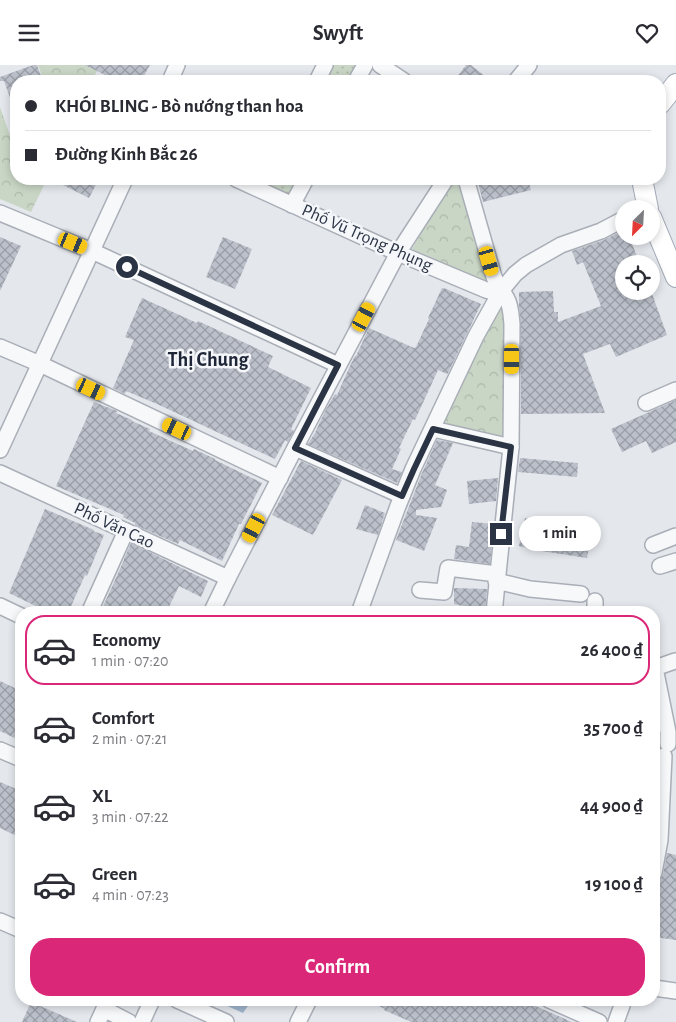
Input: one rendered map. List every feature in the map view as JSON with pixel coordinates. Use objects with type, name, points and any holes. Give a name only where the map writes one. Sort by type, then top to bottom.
[{"type":"main road","points":[[643,185],[645,200]]},
{"type":"main road","points":[[660,240],[676,277]]},
{"type":"street","points":[[380,65],[395,75]]},
{"type":"street","points":[[521,75],[529,65]]},
{"type":"street","points":[[0,450],[122,185]]},
{"type":"street","name":"Phố Vũ Trọng Phụng","points":[[266,185],[292,205],[398,253],[486,290],[493,292],[501,291]]},
{"type":"street","points":[[292,205],[303,185]]},
{"type":"street","points":[[214,606],[338,365],[398,253],[442,185]]},
{"type":"street","points":[[468,185],[496,284],[507,298],[510,307],[512,324],[511,447],[495,606]]},
{"type":"street","points":[[0,213],[92,251],[338,365]]},
{"type":"street","points":[[362,606],[402,496],[476,337],[501,291],[526,265],[561,245],[601,231],[615,224]]},
{"type":"street","points":[[0,347],[280,478]]},
{"type":"street","points":[[646,403],[676,390]]},
{"type":"street","points":[[433,429],[511,447]]},
{"type":"street","points":[[295,448],[402,496]]},
{"type":"street","name":"Phố Văn Cao","points":[[0,473],[228,578]]},
{"type":"street","points":[[92,606],[126,531]]},
{"type":"street","points":[[653,545],[676,536]]},
{"type":"street","points":[[660,566],[676,561]]},
{"type":"street","points":[[420,590],[444,592],[448,568],[497,577],[530,589],[581,594]]},
{"type":"street","points":[[0,606],[15,613]]},
{"type":"street","points":[[660,666],[676,661]]},
{"type":"street","points":[[660,693],[668,732],[660,810]]},
{"type":"street","points":[[0,749],[15,756]]},
{"type":"street","points":[[0,921],[15,927]]},
{"type":"street","points":[[660,989],[676,991]]},
{"type":"street","points":[[142,1022],[149,1006]]},
{"type":"street","points":[[190,1006],[226,1022]]},
{"type":"street","points":[[298,1022],[306,1006]]},
{"type":"street","points":[[562,1006],[599,1022]]},
{"type":"street","points":[[616,1022],[622,1006]]},
{"type":"street","points":[[98,1022],[104,1009],[129,1022]]},
{"type":"green space","points":[[38,65],[100,65],[95,75],[42,75]]},
{"type":"green space","points":[[329,65],[361,65],[355,75],[325,75]]},
{"type":"green space","points":[[0,107],[10,136],[10,185],[44,185],[31,212],[0,199]]},
{"type":"green space","points":[[272,185],[297,185],[290,197],[270,189]]},
{"type":"green space","points":[[449,185],[463,185],[488,282],[412,249]]},
{"type":"green space","points":[[498,307],[506,309],[508,317],[502,435],[499,438],[442,425],[440,420]]},
{"type":"water","points":[[227,1006],[248,1006],[243,1013]]},
{"type":"building","points":[[33,65],[37,65],[41,75],[10,75],[10,97],[4,81],[0,81],[0,77]]},
{"type":"building","points":[[85,65],[150,65],[144,75],[105,75]]},
{"type":"building","points":[[466,65],[471,65],[484,75],[458,75]]},
{"type":"building","points":[[63,185],[96,185],[89,198]]},
{"type":"building","points":[[479,185],[530,185],[531,190],[483,202]]},
{"type":"building","points":[[615,234],[615,245],[633,245],[636,255],[615,255],[615,300],[654,300],[667,335],[616,357],[610,344],[583,354],[605,413],[521,414],[519,292],[553,291],[554,312],[558,312],[558,322],[601,306],[583,262],[577,265],[572,251]]},
{"type":"building","points":[[0,237],[21,246],[0,291]]},
{"type":"building","points":[[223,237],[252,249],[235,289],[206,277]]},
{"type":"building","points":[[442,288],[481,304],[448,373],[438,370],[415,420],[413,419],[399,448],[401,449],[392,469],[402,472],[397,483],[308,444],[335,394],[337,395],[369,328],[414,348],[416,347]]},
{"type":"building","points":[[142,298],[197,323],[198,321],[273,356],[268,367],[311,388],[291,429],[294,431],[288,442],[285,440],[275,459],[157,404],[126,391],[125,394],[113,388],[134,340],[125,337]]},
{"type":"building","points":[[676,400],[676,442],[652,453],[646,441],[622,452],[611,429]]},
{"type":"building","points":[[94,402],[117,411],[116,413],[150,429],[149,431],[193,451],[194,449],[262,483],[241,524],[239,524],[222,561],[180,540],[178,544],[135,525],[135,523],[123,517],[124,515],[56,486]]},
{"type":"building","points":[[437,440],[453,443],[435,485],[447,490],[441,507],[416,510],[416,515],[437,518],[424,551],[396,540]]},
{"type":"building","points":[[520,458],[578,463],[577,477],[518,472]]},
{"type":"building","points":[[301,461],[342,480],[313,535],[272,515]]},
{"type":"building","points":[[498,478],[496,501],[469,504],[467,481]]},
{"type":"building","points":[[365,505],[385,513],[378,535],[356,529]]},
{"type":"building","points":[[45,509],[104,535],[87,576],[85,575],[71,606],[36,606],[9,593]]},
{"type":"building","points":[[525,518],[548,523],[546,533],[590,540],[587,558],[519,546]]},
{"type":"building","points":[[472,522],[494,524],[490,564],[454,559],[456,545],[469,547]]},
{"type":"building","points":[[131,543],[208,581],[201,597],[179,586],[169,606],[103,606]]},
{"type":"building","points":[[454,588],[487,589],[486,606],[454,604]]},
{"type":"building","points":[[0,681],[15,688],[15,738],[0,731]]},
{"type":"building","points":[[0,782],[15,788],[15,835],[0,828]]},
{"type":"building","points":[[667,853],[676,855],[676,940],[660,938],[660,880],[663,875]]},
{"type":"building","points":[[29,1006],[40,1006],[77,1022],[22,1022]]},
{"type":"building","points":[[379,1006],[536,1006],[572,1022],[411,1022]]},
{"type":"district","name":"Thị Chung","points":[[208,360]]},
{"type":"route","points":[[127,267],[338,365],[295,448],[402,496],[433,429],[511,447],[501,534]]}]
